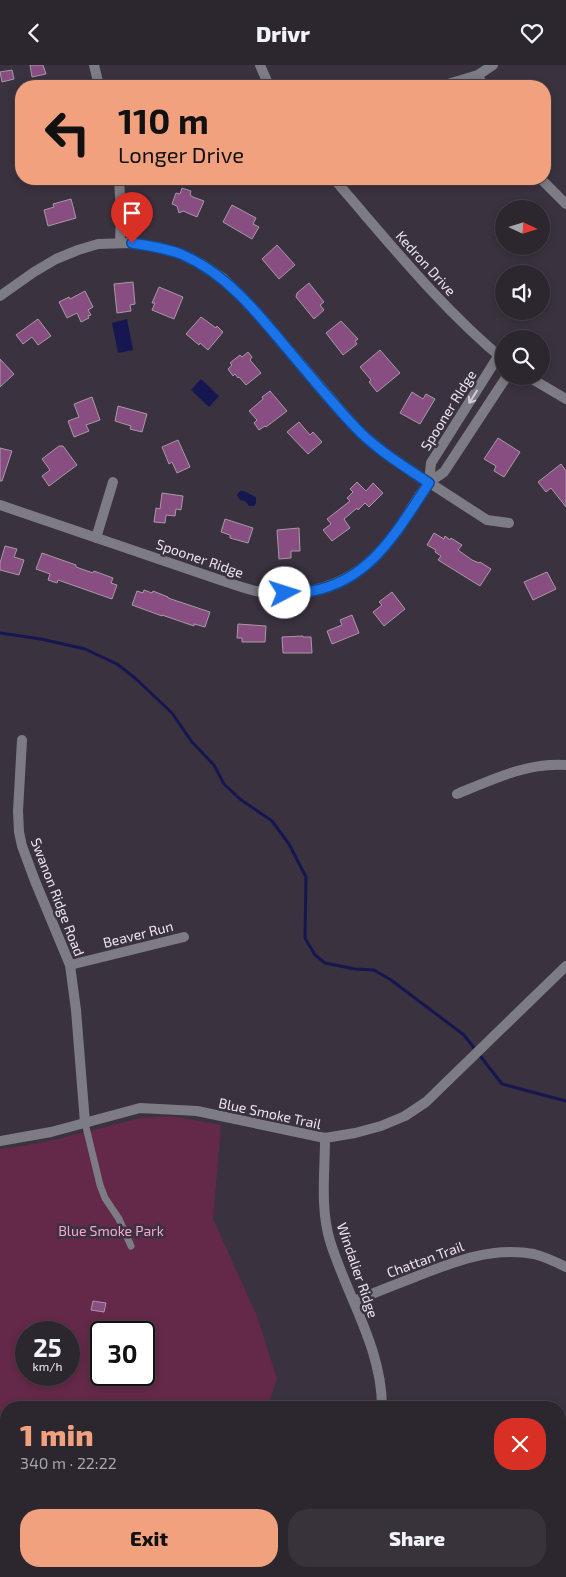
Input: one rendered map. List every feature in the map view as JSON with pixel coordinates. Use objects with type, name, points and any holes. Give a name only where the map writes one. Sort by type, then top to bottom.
[{"type":"street","points":[[94,65],[98,80]]},
{"type":"street","points":[[260,65],[267,80]]},
{"type":"street","points":[[461,80],[478,75],[493,65]]},
{"type":"street","points":[[478,75],[480,80]]},
{"type":"street","points":[[119,185],[120,243]]},
{"type":"street","name":"Kedron Drive","points":[[339,185],[451,311],[495,353]]},
{"type":"street","points":[[547,185],[566,204]]},
{"type":"street","points":[[0,296],[56,259],[98,244],[120,243],[161,248],[182,254],[202,264],[223,279],[255,310],[357,429],[378,447],[429,483],[487,520],[509,523]]},
{"type":"street","name":"Spooner RIdge","points":[[429,483],[431,463],[495,367]]},
{"type":"street","name":"Spooner Ridge","points":[[0,505],[256,591],[285,593],[313,591],[342,580],[368,564],[382,551],[429,483],[444,473],[500,385]]},
{"type":"street","points":[[542,385],[566,399]]},
{"type":"street","points":[[96,538],[113,482]]},
{"type":"street","name":"Swanon Ridge Road","points":[[22,741],[18,811],[19,832],[22,846],[70,965],[76,1010],[85,1123]]},
{"type":"street","points":[[457,794],[500,776],[530,767],[566,765]]},
{"type":"street","name":"Beaver Run","points":[[70,965],[184,937]]},
{"type":"street","name":"Blue Smoke Trail","points":[[0,1141],[23,1138],[140,1108],[197,1111],[325,1138],[368,1130],[405,1116],[426,1102],[483,1046],[564,972]]},
{"type":"street","name":"Windalier Ridge","points":[[325,1138],[325,1215],[330,1241],[376,1358],[382,1401]]},
{"type":"street","name":"Chattan Trail","points":[[354,1301],[466,1257],[514,1252],[534,1254],[566,1267]]},
{"type":"lane","points":[[85,1123],[100,1185],[105,1198],[119,1219],[131,1246]]},
{"type":"green space","name":"Blue Smoke Park","points":[[171,1116],[221,1125],[213,1219],[257,1316],[277,1379],[269,1401],[0,1401],[0,1149],[29,1145],[141,1118]]},
{"type":"shaded area","points":[[127,319],[133,350],[118,353],[112,323]]},
{"type":"shaded area","points":[[201,379],[219,396],[209,407],[191,390]]},
{"type":"shaded area","points":[[240,491],[256,497],[254,506],[249,506],[245,501],[240,500],[237,495]]},
{"type":"building","points":[[30,65],[43,65],[46,74],[32,77]]},
{"type":"building","points":[[12,70],[14,79],[2,82],[0,72]]},
{"type":"building","points":[[182,188],[191,191],[190,195],[193,197],[204,201],[197,217],[183,211],[179,213],[177,206],[172,204],[176,193],[180,194]]},
{"type":"building","points":[[71,199],[76,218],[48,226],[44,210],[54,207],[53,204]]},
{"type":"building","points":[[232,205],[256,218],[253,224],[259,227],[252,239],[223,222]]},
{"type":"building","points":[[277,245],[295,265],[279,279],[262,259]]},
{"type":"building","points":[[133,282],[135,304],[130,305],[131,311],[117,313],[114,284]]},
{"type":"building","points":[[309,283],[324,302],[320,305],[324,310],[314,319],[296,297],[297,293]]},
{"type":"building","points":[[159,287],[183,297],[174,319],[152,310],[155,303],[152,303]]},
{"type":"building","points":[[85,291],[93,307],[88,310],[91,315],[88,316],[89,318],[81,322],[77,313],[67,318],[59,302],[69,297],[70,299]]},
{"type":"building","points":[[201,317],[216,328],[217,326],[223,332],[208,350],[186,334]]},
{"type":"building","points":[[38,319],[51,336],[38,345],[32,337],[23,344],[16,335]]},
{"type":"building","points":[[341,321],[358,339],[355,341],[357,344],[343,355],[326,333]]},
{"type":"building","points":[[380,350],[400,373],[377,392],[369,382],[371,380],[360,367]]},
{"type":"building","points":[[248,352],[252,357],[250,360],[261,373],[246,385],[235,374],[233,376],[228,369],[232,365],[230,363],[240,355],[242,357]]},
{"type":"building","points":[[0,359],[14,374],[0,387]]},
{"type":"building","points":[[270,391],[287,411],[259,430],[254,423],[257,420],[249,411]]},
{"type":"building","points":[[412,392],[423,399],[426,394],[435,399],[420,424],[400,413]]},
{"type":"building","points":[[92,397],[100,420],[86,425],[89,431],[74,437],[68,421],[79,417],[74,404]]},
{"type":"building","points":[[118,406],[147,414],[142,432],[130,429],[131,426],[115,421]]},
{"type":"building","points":[[299,422],[310,435],[313,432],[322,442],[308,454],[287,432]]},
{"type":"building","points":[[498,438],[520,452],[504,477],[494,471],[496,466],[484,459]]},
{"type":"building","points":[[178,440],[190,467],[177,473],[172,462],[169,464],[162,447]]},
{"type":"building","points":[[59,446],[63,446],[77,465],[49,486],[42,476],[50,470],[42,459]]},
{"type":"building","points":[[0,448],[12,451],[2,481],[0,481]]},
{"type":"building","points":[[561,464],[566,471],[566,507],[551,488],[546,492],[538,482]]},
{"type":"building","points":[[357,482],[366,491],[373,483],[383,493],[369,507],[365,503],[344,519],[350,528],[332,541],[323,530],[331,524],[327,519],[350,501],[347,498],[353,492],[350,489]]},
{"type":"building","points":[[162,493],[183,496],[181,510],[176,509],[175,516],[166,515],[165,523],[154,522],[156,508],[160,509]]},
{"type":"building","points":[[225,519],[253,528],[248,543],[230,538],[230,535],[221,532]]},
{"type":"building","points":[[299,528],[300,551],[291,551],[291,558],[279,559],[277,530]]},
{"type":"building","points":[[434,533],[444,539],[445,536],[450,540],[451,538],[462,545],[458,550],[472,560],[480,562],[491,569],[480,586],[438,560],[441,556],[435,552],[436,550],[427,545]]},
{"type":"building","points":[[5,546],[17,549],[14,557],[24,560],[19,575],[0,570]]},
{"type":"building","points":[[42,553],[93,573],[94,571],[113,578],[111,583],[117,585],[112,599],[58,580],[57,583],[48,580],[50,574],[36,569]]},
{"type":"building","points":[[547,572],[556,589],[533,600],[524,582]]},
{"type":"building","points":[[144,590],[152,593],[153,591],[210,612],[205,627],[194,624],[194,626],[132,605],[137,591],[143,593]]},
{"type":"building","points":[[392,592],[405,609],[384,626],[373,612],[382,605],[379,602]]},
{"type":"building","points":[[352,615],[359,633],[332,644],[327,631],[342,625],[340,620]]},
{"type":"building","points":[[238,624],[266,626],[265,642],[242,642],[242,638],[237,638]]},
{"type":"building","points":[[282,637],[311,637],[312,653],[283,653]]},
{"type":"building","points":[[93,1301],[106,1303],[104,1312],[91,1310]]},
{"type":"waterway","points":[[0,633],[41,639],[85,649],[117,664],[135,678],[172,713],[192,742],[214,765],[224,784],[240,799],[272,821],[289,844],[306,877],[305,938],[315,955],[325,963],[355,969],[374,970],[391,980],[464,1035],[502,1084],[566,1101]]},
{"type":"route","points":[[132,243],[182,254],[202,264],[223,279],[255,310],[357,429],[399,463],[429,483],[393,537],[368,564],[356,573],[329,586],[313,591],[285,593]]}]
